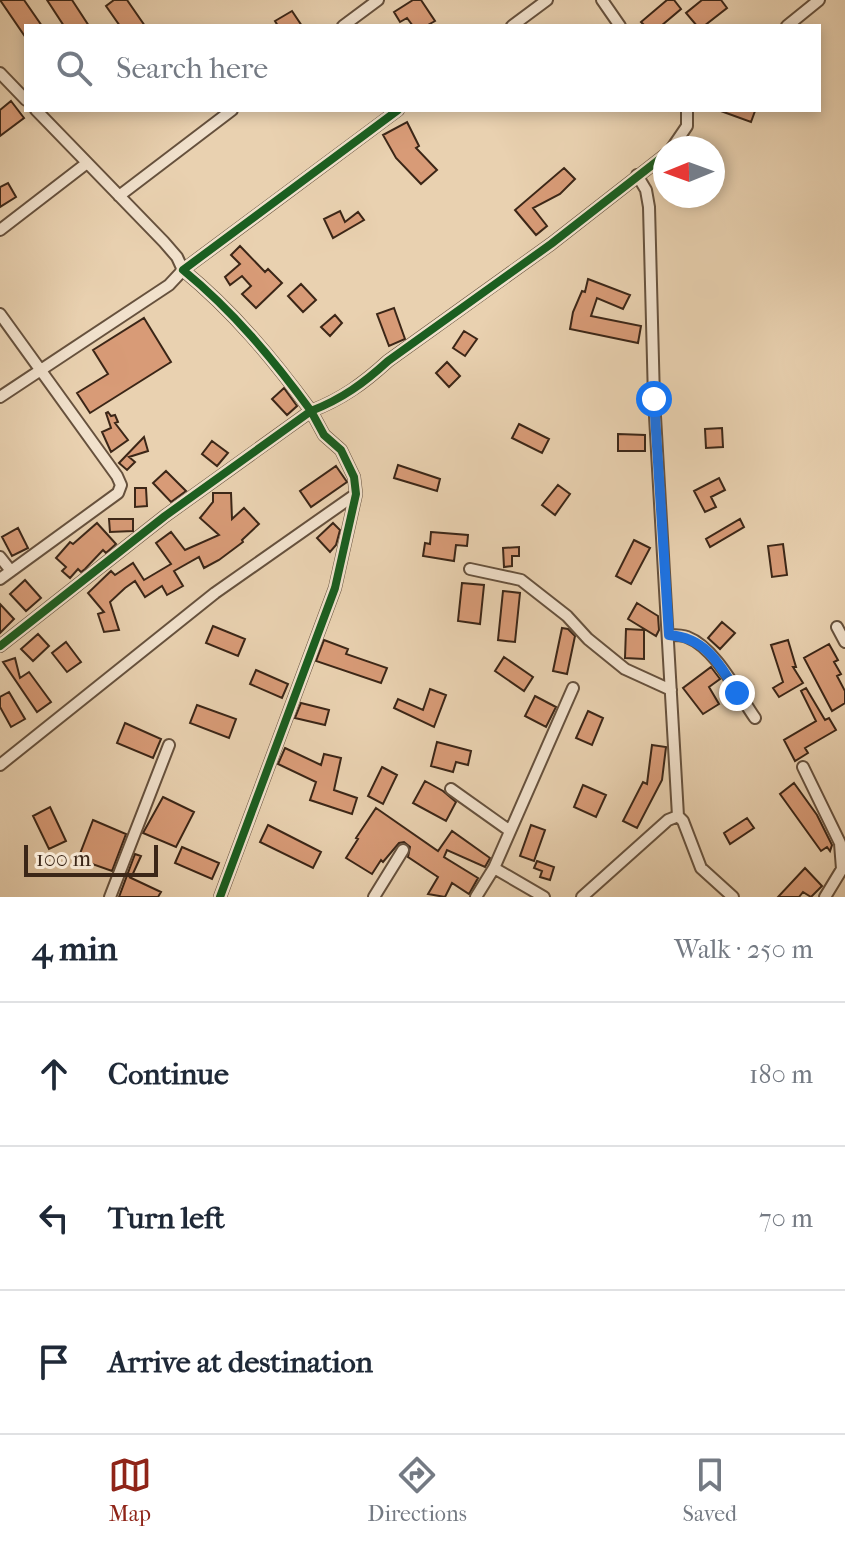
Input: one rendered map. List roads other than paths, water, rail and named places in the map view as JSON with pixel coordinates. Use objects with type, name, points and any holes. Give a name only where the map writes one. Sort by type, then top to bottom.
[{"type":"street","points":[[346,24],[378,0]]},
{"type":"street","points":[[515,24],[547,0]]},
{"type":"street","points":[[602,0],[619,24]]},
{"type":"street","points":[[789,24],[819,0]]},
{"type":"street","points":[[0,73],[24,98]]},
{"type":"street","points":[[38,112],[164,242],[183,270],[232,314],[269,354],[311,411],[324,435],[341,450],[354,477],[356,494],[335,588],[220,897]]},
{"type":"street","points":[[119,196],[229,112]]},
{"type":"street","points":[[0,397],[169,285],[183,270],[391,112]]},
{"type":"street","points":[[680,136],[687,126],[687,112]]},
{"type":"street","points":[[0,230],[87,163]]},
{"type":"street","points":[[0,646],[165,516],[311,411],[338,400],[367,381],[388,361],[551,244],[653,164]]},
{"type":"street","points":[[637,175],[646,190],[649,207],[654,399],[678,816],[683,821],[701,868],[733,897]]},
{"type":"street","points":[[0,314],[121,485],[118,493],[0,579]]},
{"type":"street","points":[[0,765],[215,593],[356,494]]},
{"type":"street","points":[[0,557],[11,571]]},
{"type":"street","points":[[470,569],[521,580],[567,616],[615,662],[671,690]]},
{"type":"street","points":[[837,627],[845,642]]},
{"type":"street","points":[[669,635],[686,636],[701,645],[718,662],[755,718]]},
{"type":"street","points":[[476,897],[494,868],[573,688]]},
{"type":"street","points":[[110,897],[169,745]]},
{"type":"street","points":[[803,767],[843,842],[842,869],[825,897]]},
{"type":"street","points":[[451,789],[510,831]]},
{"type":"street","points":[[582,897],[668,820],[678,816]]},
{"type":"street","points":[[374,897],[403,850]]},
{"type":"street","points":[[494,868],[544,897]]}]
